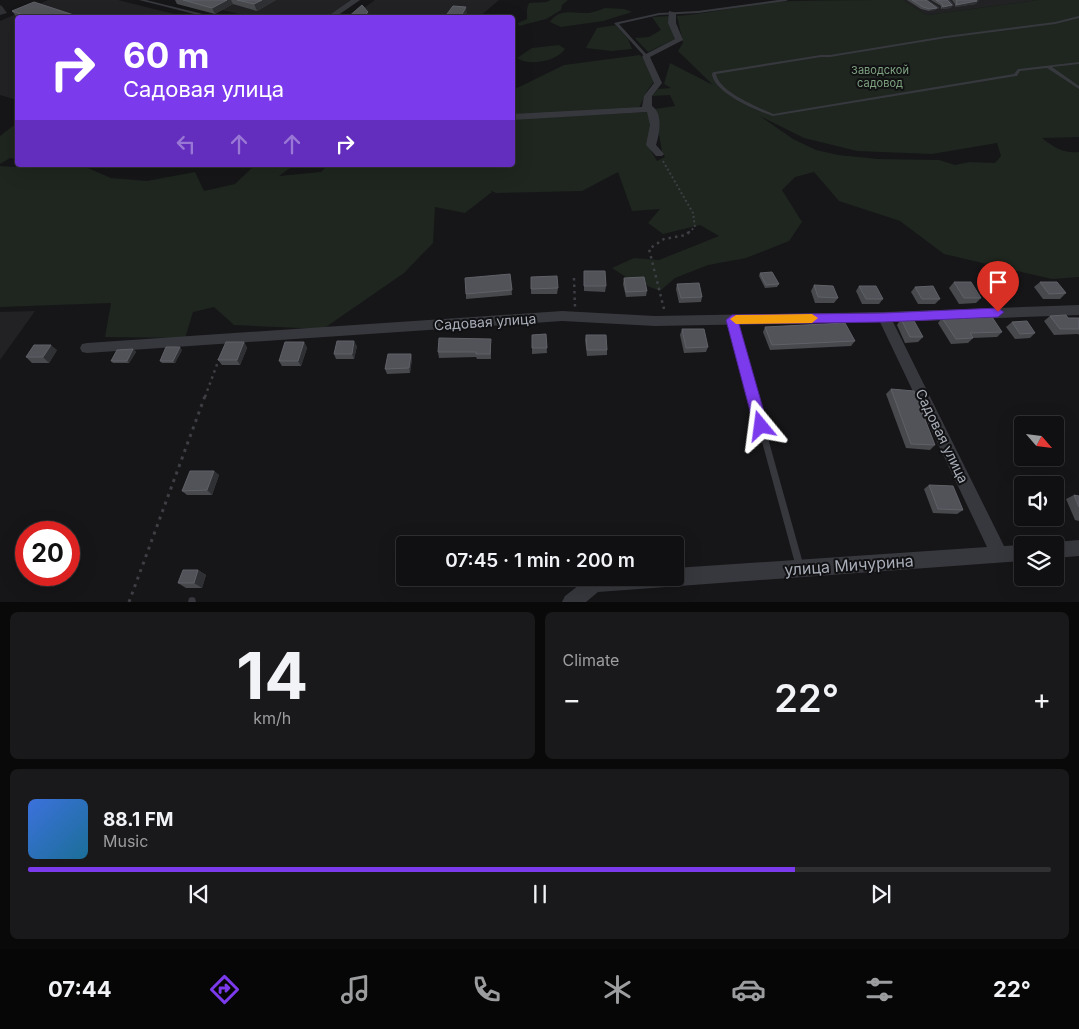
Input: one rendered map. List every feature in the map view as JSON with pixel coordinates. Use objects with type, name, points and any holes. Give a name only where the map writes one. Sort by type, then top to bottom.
[{"type":"street","points":[[333,15],[356,0]]},
{"type":"street","points":[[659,154],[651,145],[656,130],[651,109],[647,107],[648,96],[658,83],[646,56],[679,40],[672,23],[672,13]]},
{"type":"street","points":[[515,117],[651,109]]},
{"type":"street","name":"Садовая улица","points":[[87,348],[562,316],[667,320],[732,320],[1079,310]]},
{"type":"street","name":"Садовая улица","points":[[884,317],[1000,555]]},
{"type":"street","points":[[1064,549],[1079,548]]},
{"type":"street","name":"улица Мичурина","points":[[684,576],[1014,554]]},
{"type":"street","points":[[571,602],[591,586]]},
{"type":"lane","points":[[141,0],[204,15]]},
{"type":"lane","points":[[646,56],[616,23],[672,13],[698,12],[786,0]]},
{"type":"lane","points":[[926,0],[938,8]]},
{"type":"lane","points":[[948,0],[952,5]]},
{"type":"lane","points":[[1079,17],[1055,23],[946,37],[714,73],[714,77],[721,88],[752,106],[773,115],[1016,75],[1019,70],[1029,68],[1079,63]]},
{"type":"lane","points":[[1047,66],[1079,88]]},
{"type":"lane","points":[[732,320],[800,569]]},
{"type":"path","points":[[659,154],[693,213],[695,227],[686,235],[664,238],[649,248],[667,320]]},
{"type":"path","points":[[574,278],[576,316]]},
{"type":"path","points":[[129,602],[227,340]]},
{"type":"shaded area","points":[[48,0],[118,0],[178,15],[15,15],[15,99],[0,95],[0,21]]},
{"type":"shaded area","points":[[179,0],[351,0],[329,15],[243,15]]},
{"type":"shaded area","points":[[375,0],[499,0],[481,15],[354,15]]},
{"type":"shaded area","points":[[903,0],[1038,0],[927,15]]},
{"type":"shaded area","points":[[35,311],[0,360],[0,312]]},
{"type":"green space","points":[[568,0],[562,5],[561,10],[546,19],[519,26],[518,23],[527,19],[529,3]]},
{"type":"green space","name":"Заводской садовод","points":[[903,0],[927,15],[1038,0],[1079,0],[1079,137],[1042,138],[1059,149],[1079,152],[1079,277],[1052,279],[944,254],[900,221],[839,201],[814,172],[795,177],[782,190],[802,222],[789,241],[746,258],[708,265],[675,278],[660,291],[626,277],[612,268],[634,258],[659,260],[719,236],[700,225],[663,234],[648,223],[660,209],[632,211],[618,172],[582,191],[496,193],[490,190],[492,192],[465,213],[435,207],[433,243],[404,273],[323,329],[234,325],[214,307],[193,312],[185,338],[105,337],[111,303],[0,307],[0,166],[32,168],[86,167],[111,178],[147,181],[195,172],[204,191],[235,184],[253,167],[291,167],[279,176],[321,172],[326,167],[515,167],[515,119],[648,112],[654,135],[647,144],[657,161],[665,157],[662,152],[655,109],[675,106],[670,95],[652,96],[658,89],[671,88],[664,84],[670,63],[713,85],[678,51],[683,43],[677,16],[776,2]],"holes":[[[760,116],[804,138],[857,151],[932,154],[997,143],[1001,156],[995,163],[969,162],[955,165],[939,160],[878,159],[838,155],[816,150],[793,139]]]},
{"type":"green space","points":[[605,8],[624,9],[632,12],[603,21],[561,27],[550,22],[558,14],[568,12],[589,13]]},
{"type":"green space","points":[[669,16],[675,39],[648,52],[635,38],[649,37],[661,30],[652,17]]},
{"type":"green space","points":[[616,25],[628,39],[632,49],[611,51],[586,48],[597,28]]},
{"type":"green space","points":[[559,45],[565,49],[556,57],[535,62],[522,61],[517,58],[532,48]]},
{"type":"green space","points":[[640,55],[649,65],[655,80],[639,108],[515,116],[515,89],[564,65]]},
{"type":"green space","points":[[15,125],[15,159],[10,158],[0,164],[0,136]]},
{"type":"building","points":[[183,0],[227,0],[212,8]]},
{"type":"building","points":[[237,0],[262,0],[254,4]]},
{"type":"building","points":[[912,0],[926,0],[937,8],[923,7]]},
{"type":"building","points":[[936,0],[947,0],[952,5],[943,7]]},
{"type":"building","points":[[956,0],[975,0],[977,1],[956,5]]},
{"type":"building","points":[[34,2],[74,15],[23,15],[12,11]]},
{"type":"building","points":[[362,5],[368,12],[365,15],[350,15]]},
{"type":"building","points":[[453,6],[466,7],[462,15],[446,15]]},
{"type":"building","points":[[584,271],[605,271],[606,286],[584,286]]},
{"type":"building","points":[[772,272],[779,284],[766,285],[760,273]]},
{"type":"building","points":[[510,274],[512,290],[466,294],[465,278]]},
{"type":"building","points":[[557,276],[558,288],[531,289],[531,277]]},
{"type":"building","points":[[644,277],[647,291],[626,292],[624,278]]},
{"type":"building","points":[[954,282],[971,282],[981,298],[964,298]]},
{"type":"building","points":[[1040,282],[1057,282],[1066,293],[1049,294]]},
{"type":"building","points":[[699,283],[702,297],[681,298],[677,284]]},
{"type":"building","points":[[814,285],[833,286],[838,298],[818,297]]},
{"type":"building","points":[[859,286],[876,286],[883,299],[866,299]]},
{"type":"building","points":[[933,286],[940,299],[922,299],[915,287]]},
{"type":"building","points":[[1066,315],[1068,318],[1079,318],[1079,329],[1060,329],[1050,316]]},
{"type":"building","points":[[960,317],[961,319],[992,317],[1002,332],[970,333],[973,338],[956,339],[942,318]]},
{"type":"building","points":[[901,319],[913,319],[923,337],[910,337]]},
{"type":"building","points":[[1027,321],[1035,333],[1020,334],[1012,322]]},
{"type":"building","points":[[845,323],[855,341],[772,345],[765,327]]},
{"type":"building","points":[[682,329],[704,329],[708,347],[686,348]]},
{"type":"building","points":[[546,334],[547,348],[532,348],[532,335]]},
{"type":"building","points":[[586,335],[606,335],[607,350],[587,350]]},
{"type":"building","points":[[439,338],[491,339],[490,354],[438,352]]},
{"type":"building","points":[[337,341],[354,341],[352,354],[334,354]]},
{"type":"building","points":[[226,342],[244,342],[237,360],[218,360]]},
{"type":"building","points":[[285,342],[304,342],[298,361],[279,361]]},
{"type":"building","points":[[34,345],[51,345],[43,357],[26,357]]},
{"type":"building","points":[[166,347],[180,347],[173,361],[160,361]]},
{"type":"building","points":[[133,349],[127,361],[111,361],[117,350]]},
{"type":"building","points":[[388,354],[411,354],[409,368],[385,369]]},
{"type":"building","points":[[891,389],[914,391],[935,445],[911,444]]},
{"type":"building","points":[[190,471],[214,471],[207,490],[182,491]]},
{"type":"building","points":[[929,485],[953,486],[963,510],[938,509]]},
{"type":"building","points":[[1074,495],[1079,496],[1079,507]]},
{"type":"building","points":[[183,570],[198,570],[194,583],[178,583]]},
{"type":"slow traffic","points":[[736,319],[812,318]]},
{"type":"route","points":[[761,426],[732,320],[884,317],[998,312]]}]
